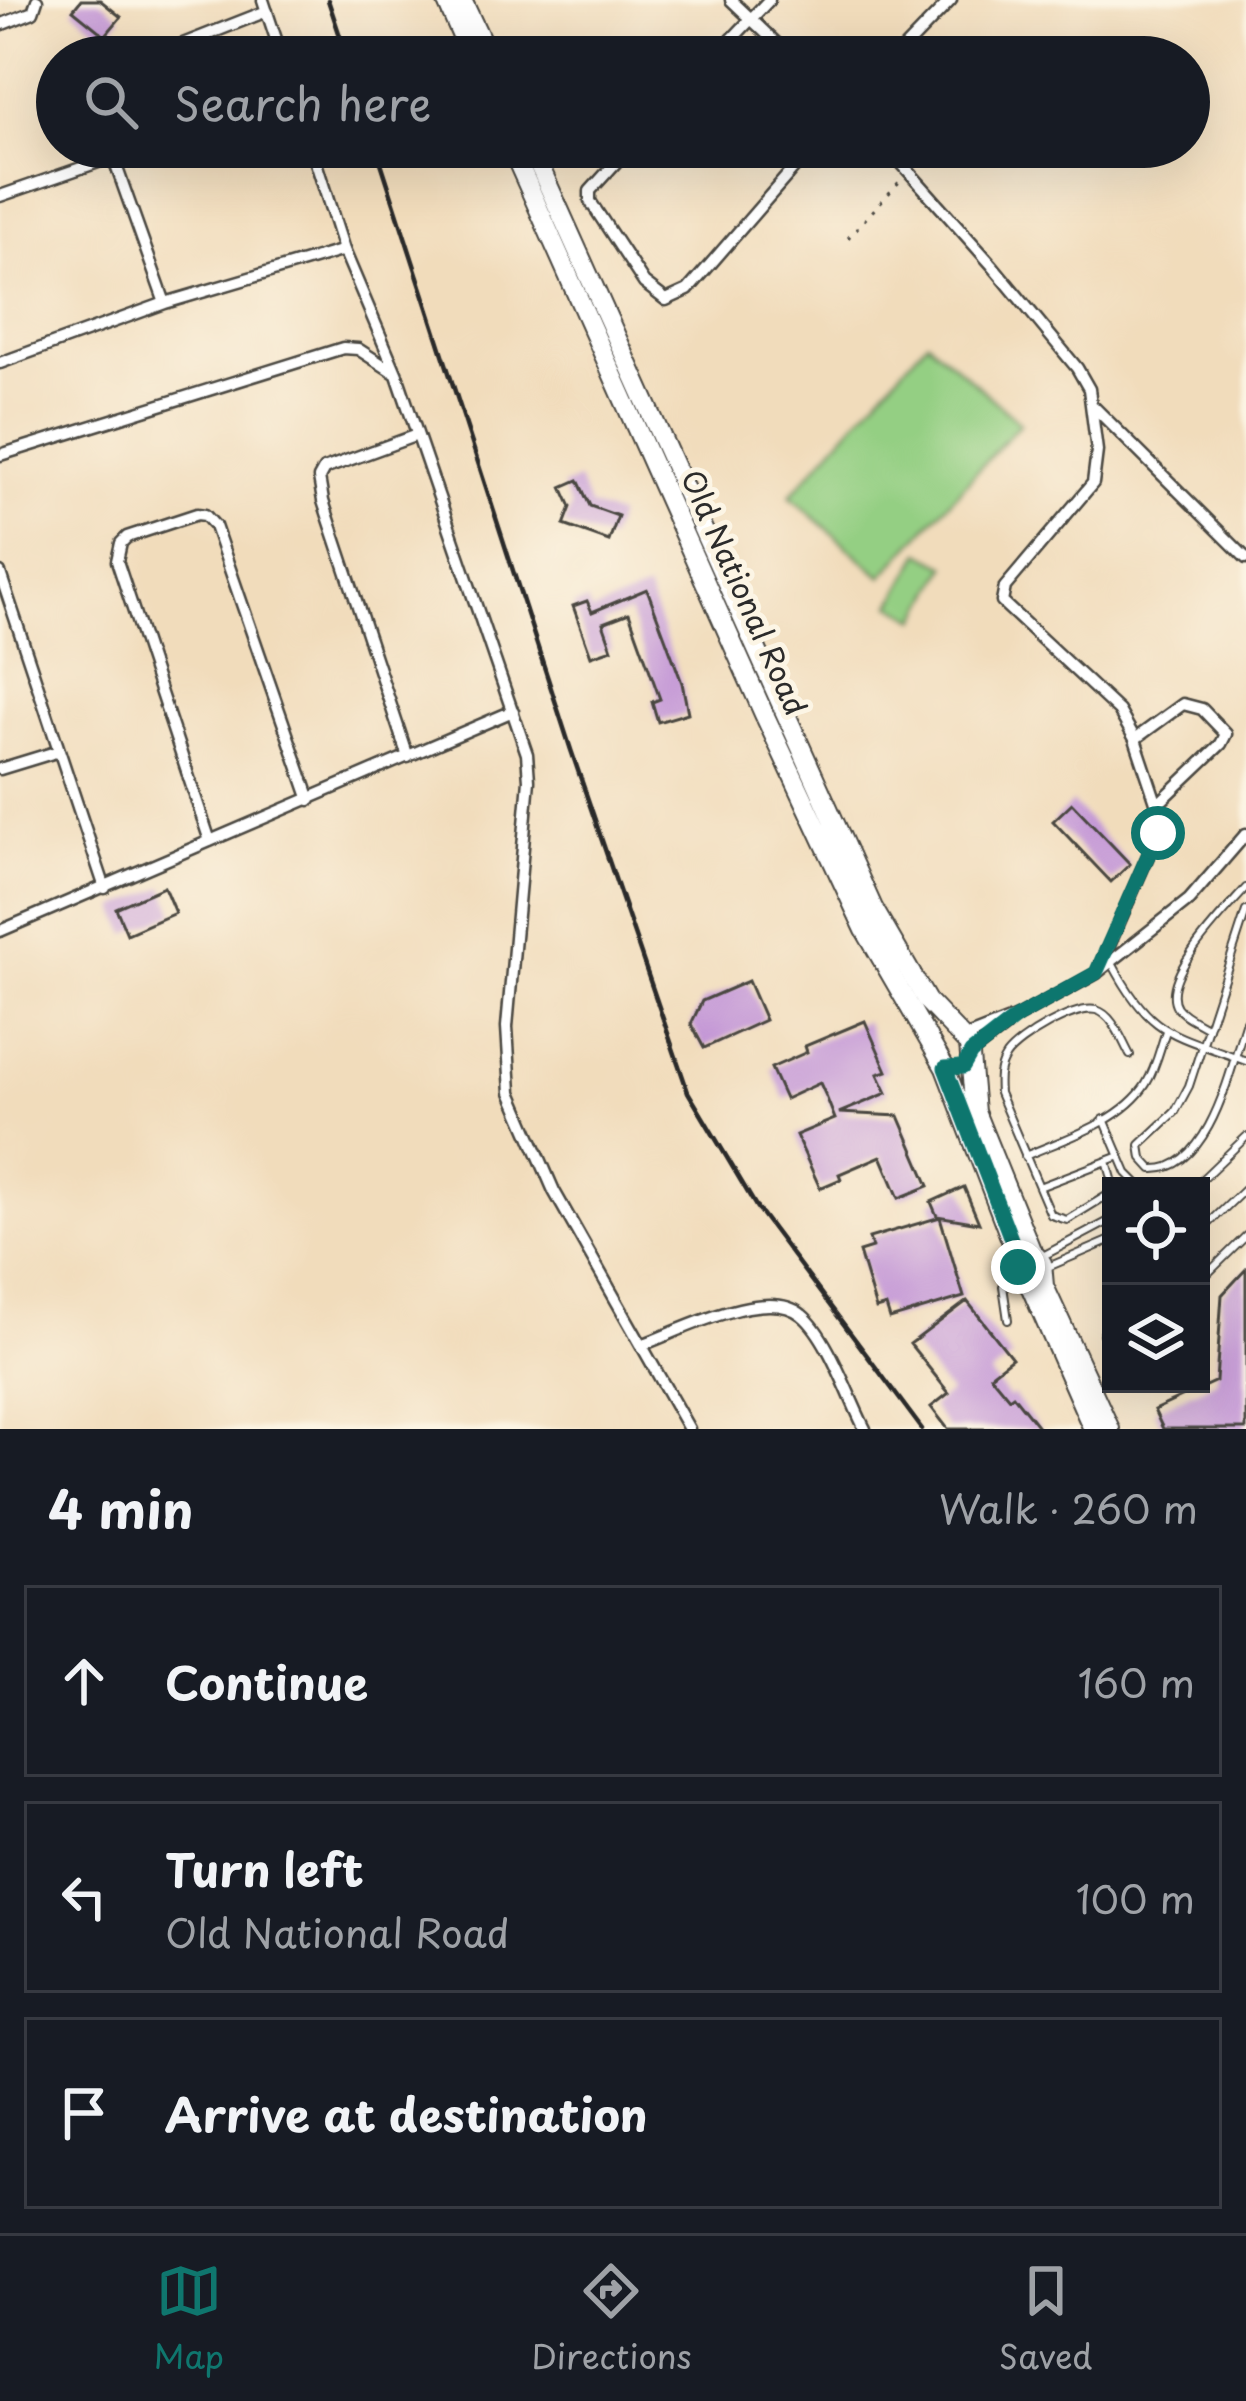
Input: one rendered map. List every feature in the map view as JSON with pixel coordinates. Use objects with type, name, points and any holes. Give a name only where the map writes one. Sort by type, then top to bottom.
[{"type":"main road","points":[[446,0],[462,36]]},
{"type":"main road","points":[[462,0],[479,36]]},
{"type":"main road","name":"Old National Road","points":[[520,168],[845,887],[941,1062],[1031,1268],[1110,1429]]},
{"type":"main road","name":"Old National Road","points":[[540,168],[873,908],[927,1000],[967,1046],[974,1112],[1093,1429]]},
{"type":"main road","points":[[946,1037],[967,1046],[963,1067],[941,1062],[937,1048],[946,1037]]},
{"type":"street","points":[[0,25],[34,12],[37,0]]},
{"type":"street","points":[[730,0],[768,36]]},
{"type":"street","points":[[736,36],[770,0]]},
{"type":"street","points":[[916,36],[951,0]]},
{"type":"street","points":[[196,36],[265,5],[275,36]]},
{"type":"street","points":[[0,196],[73,168]]},
{"type":"street","points":[[119,168],[165,303]]},
{"type":"street","points":[[318,168],[344,250],[398,375],[527,754],[530,780],[507,1027],[511,1092],[554,1191],[688,1429]]},
{"type":"street","points":[[611,168],[590,191],[590,201],[644,284],[666,300],[688,290],[794,168]]},
{"type":"street","points":[[910,170],[1077,368],[1086,380],[1092,404],[1097,458],[1093,483],[1005,586],[1002,602],[1105,695],[1136,739],[1157,806],[1158,833],[1096,973]]},
{"type":"street","points":[[0,362],[165,303],[344,250]]},
{"type":"street","points":[[0,455],[343,348],[358,349],[398,375]]},
{"type":"street","points":[[1092,404],[1246,558]]},
{"type":"street","points":[[408,757],[319,478],[324,469],[417,435]]},
{"type":"street","points":[[210,841],[117,561],[127,537],[197,514],[205,515],[215,526],[310,800]]},
{"type":"street","points":[[0,573],[105,888]]},
{"type":"street","points":[[1136,739],[1183,704],[1202,709],[1226,734],[1216,750],[1157,806]]},
{"type":"street","points":[[0,931],[513,711]]},
{"type":"street","points":[[0,769],[59,751]]},
{"type":"street","points":[[967,1046],[1112,963],[1189,901],[1246,834]]},
{"type":"street","points":[[644,1344],[743,1308],[787,1307],[815,1329],[865,1429]]},
{"type":"lane","points":[[1208,1028],[1184,1014],[1173,995],[1187,959],[1246,889]]},
{"type":"lane","points":[[1246,911],[1181,1102],[1140,1145],[1152,1169],[1165,1169],[1180,1160],[1212,1121],[1225,1094],[1246,1021]]},
{"type":"lane","points":[[1112,963],[1134,1004],[1166,1031],[1246,1061]]},
{"type":"lane","points":[[1102,1197],[1063,1220],[1050,1213],[998,1082],[1002,1062],[1015,1046],[1068,1015],[1096,1010],[1108,1017],[1130,1055]]},
{"type":"lane","points":[[1025,1156],[1104,1119],[1145,1086],[1166,1031]]},
{"type":"lane","points":[[1104,1119],[1127,1177]]},
{"type":"lane","points":[[1204,1177],[1246,1137]]},
{"type":"lane","points":[[1040,1187],[1120,1156]]},
{"type":"lane","points":[[1107,1161],[1110,1177]]},
{"type":"lane","points":[[1127,1173],[1131,1177]]},
{"type":"lane","points":[[1210,1222],[1246,1188]]},
{"type":"lane","points":[[1008,1320],[1003,1286],[1102,1225]]},
{"type":"lane","points":[[1210,1271],[1246,1236]]},
{"type":"lane","points":[[1031,1268],[1102,1243]]},
{"type":"path","points":[[848,238],[910,170]]},
{"type":"green space","points":[[927,341],[1020,423],[882,577],[790,496]]},
{"type":"green space","points":[[921,552],[947,566],[918,619],[892,605]]},
{"type":"building","points":[[81,0],[100,0],[121,17],[105,36],[73,10]]},
{"type":"building","points":[[578,480],[590,506],[618,516],[609,541],[564,525],[571,507],[562,487]]},
{"type":"building","points":[[647,589],[682,683],[688,713],[658,722],[652,702],[660,699],[629,613],[603,623],[612,649],[591,656],[573,606],[587,601],[592,612]]},
{"type":"building","points":[[1072,803],[1130,864],[1111,882],[1053,821]]},
{"type":"building","points":[[164,887],[175,913],[127,934],[116,908]]},
{"type":"building","points":[[748,981],[765,1020],[704,1048],[691,1024],[702,1001]]},
{"type":"building","points":[[865,1021],[887,1071],[878,1074],[887,1093],[839,1113],[899,1116],[929,1186],[899,1198],[881,1156],[820,1188],[796,1135],[835,1119],[826,1096],[820,1083],[785,1099],[771,1068],[807,1052],[805,1046]]},
{"type":"building","points":[[964,1187],[979,1223],[937,1216],[931,1202]]},
{"type":"building","points":[[940,1217],[964,1297],[890,1319],[886,1306],[876,1309],[859,1252],[872,1248],[869,1238]]},
{"type":"building","points":[[1246,1269],[1246,1429],[1163,1429],[1154,1410],[1190,1393],[1210,1393],[1210,1384],[1216,1381],[1222,1295]]},
{"type":"building","points":[[967,1301],[1012,1358],[990,1375],[1040,1429],[948,1429],[931,1407],[949,1393],[910,1344]]},
{"type":"railway","points":[[328,0],[340,36]]},
{"type":"railway","points":[[383,168],[571,750],[688,1092],[757,1208],[922,1429]]},
{"type":"route","points":[[1018,1267],[945,1068],[963,1067],[971,1053],[1017,1017],[1096,973],[1158,833]]}]
